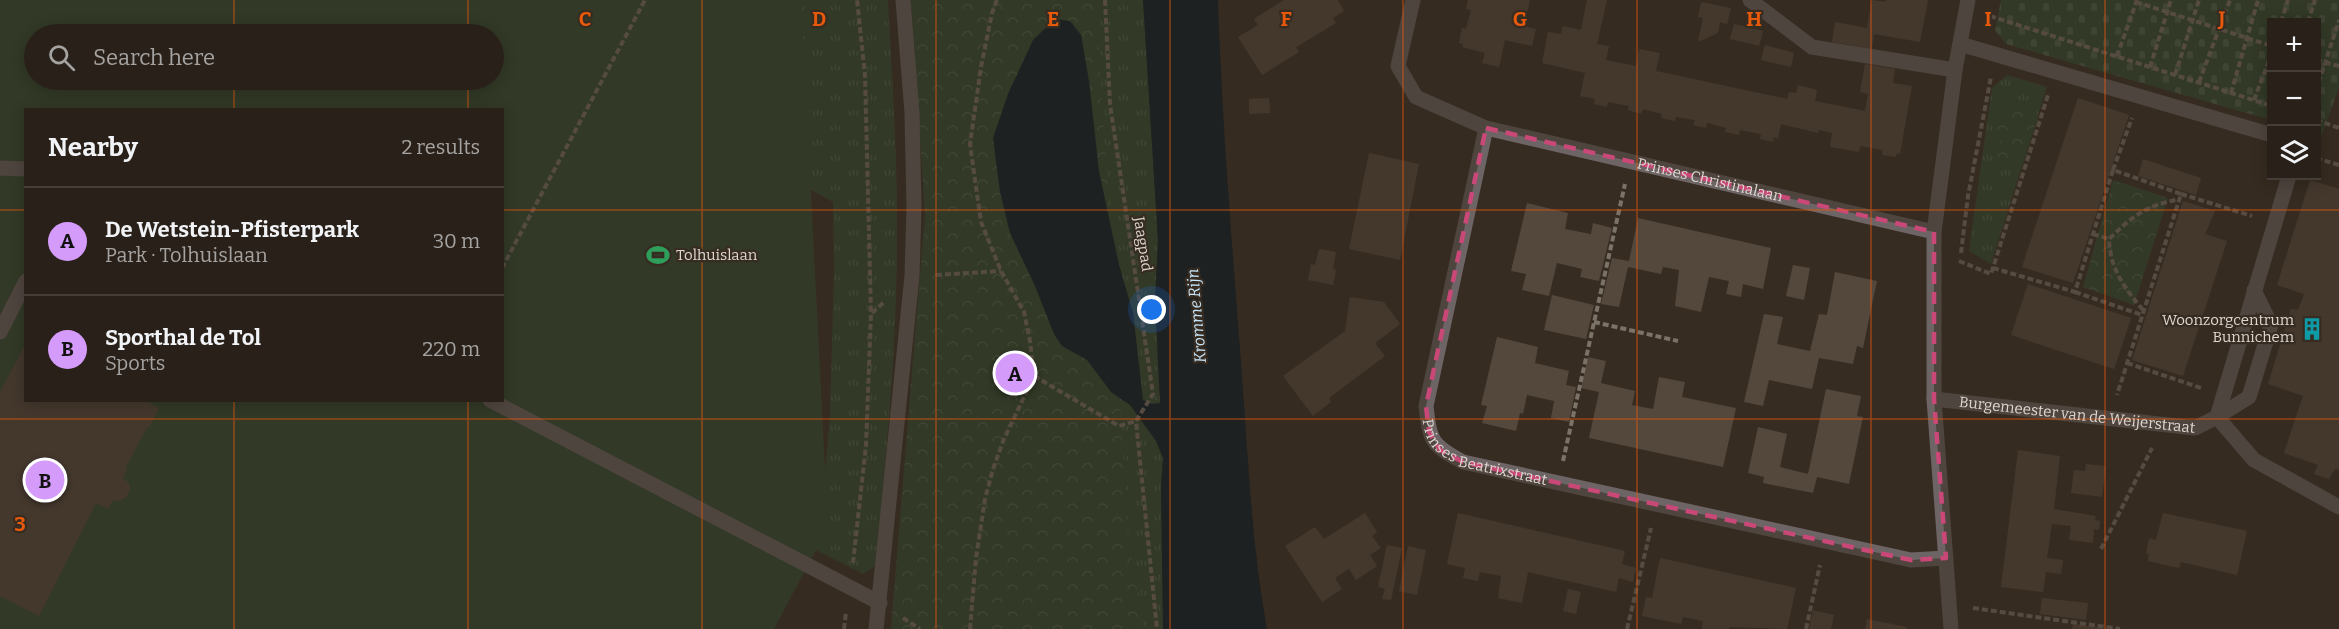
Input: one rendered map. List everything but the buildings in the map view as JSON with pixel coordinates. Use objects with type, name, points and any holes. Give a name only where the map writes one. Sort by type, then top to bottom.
[{"type":"street","points":[[876,629],[912,276],[914,208],[912,113],[903,0]]},
{"type":"street","points":[[1413,0],[1398,66],[1416,97],[1486,128]]},
{"type":"street","points":[[1749,0],[1812,47],[1955,70]]},
{"type":"street","name":"Burgemeester van de Weijerstraat","points":[[1951,629],[1934,399],[1934,232],[1955,70],[1967,5]]},
{"type":"street","points":[[1960,44],[2267,134]]},
{"type":"street","name":"Prinses Christinalaan","points":[[1486,128],[1934,232]]},
{"type":"street","name":"Prinses Beatrixstraat","points":[[1486,128],[1426,406],[1429,432],[1440,450],[1463,462],[1911,560],[1946,558]]},
{"type":"street","points":[[0,168],[24,169]]},
{"type":"street","name":"Burgemeester van de Weijerstraat","points":[[1934,399],[2195,428],[2217,417],[2288,180]]},
{"type":"street","points":[[0,332],[24,285]]},
{"type":"street","points":[[2254,290],[2271,325],[2249,397],[2217,417],[2254,460],[2339,507]]},
{"type":"street","points":[[493,402],[880,603]]},
{"type":"path","points":[[504,264],[645,0]]},
{"type":"path","points":[[844,629],[866,445],[871,314],[865,75],[857,0]]},
{"type":"path","points":[[970,629],[976,558],[988,489],[1004,439],[1034,376],[1024,312],[1001,271],[981,222],[970,144],[981,67],[992,13],[997,0]]},
{"type":"path","name":"Jaagpad","points":[[1105,0],[1110,104],[1153,394],[1136,421]]},
{"type":"path","points":[[2150,67],[2171,0]]},
{"type":"path","points":[[2175,75],[2199,0]]},
{"type":"path","points":[[2199,82],[2230,0]]},
{"type":"path","points":[[2231,93],[2258,0]]},
{"type":"path","points":[[2282,18],[2288,0]]},
{"type":"path","points":[[2309,18],[2315,0]]},
{"type":"path","points":[[2118,56],[2136,1],[2267,45]]},
{"type":"path","points":[[1967,5],[2267,105]]},
{"type":"path","points":[[2321,75],[2339,20]]},
{"type":"path","points":[[2321,62],[2339,66]]},
{"type":"path","points":[[2254,100],[2267,64]]},
{"type":"path","points":[[1934,254],[1991,274],[2050,89],[2050,70]]},
{"type":"path","points":[[1960,274],[1968,196],[1991,75],[1998,72]]},
{"type":"path","points":[[2321,122],[2339,128]]},
{"type":"path","points":[[2321,160],[2339,165]]},
{"type":"path","points":[[2075,292],[2112,170],[2180,196],[2262,219]]},
{"type":"path","points":[[1562,467],[1626,180]]},
{"type":"path","points":[[2109,239],[2138,212],[2180,196]]},
{"type":"path","points":[[2110,418],[2180,196]]},
{"type":"path","points":[[2093,234],[2109,239]]},
{"type":"path","points":[[2109,239],[2114,269],[2143,313]]},
{"type":"path","points":[[1993,268],[2143,313]]},
{"type":"path","points":[[1594,322],[1678,341]]},
{"type":"path","points":[[2127,363],[2202,389]]},
{"type":"path","points":[[1034,376],[1119,426],[1136,421],[1157,629]]},
{"type":"path","points":[[2101,549],[2156,440]]},
{"type":"path","points":[[1627,629],[1657,504]]},
{"type":"path","points":[[1806,629],[1825,541]]},
{"type":"path","points":[[1972,608],[2120,629]]},
{"type":"highlighted area","points":[[1486,128],[1934,232],[1934,399],[1946,558],[1911,560],[1463,462],[1440,450],[1429,432],[1426,406]]},
{"type":"green space","name":"Tolhuislaan","points":[[0,0],[801,0],[828,527],[774,629],[0,629]]},
{"type":"green space","points":[[629,0],[888,0],[897,180],[897,281],[887,444],[875,566],[863,574],[619,450],[504,348],[821,513],[830,417],[834,270],[833,202],[594,69]]},
{"type":"green space","points":[[911,0],[1096,0],[1128,531],[1143,629],[891,629],[925,214]]},
{"type":"green space","points":[[960,0],[1143,0],[1158,241],[1155,299],[1160,403],[1152,404],[1143,401],[1133,313],[1119,265],[1099,171],[1111,392],[1130,405],[1156,441],[1163,458],[1161,487],[1163,629],[1122,629]]},
{"type":"green space","points":[[2001,0],[2339,0],[2339,87],[2322,135],[2321,18],[2267,18],[2267,119],[2006,44],[1995,30]]},
{"type":"green space","points":[[2007,75],[2047,87],[1991,264],[1969,251],[1992,88]]},
{"type":"green space","points":[[1997,106],[2038,117],[2022,167],[1997,158],[2005,132],[1993,128]]},
{"type":"green space","points":[[2113,180],[2168,198],[2134,305],[2083,287]]},
{"type":"water","name":"Kromme Rijn","points":[[1143,0],[1218,0],[1222,91],[1251,496],[1257,563],[1267,629],[1163,629],[1161,487],[1163,458],[1156,441],[1130,405],[1111,392],[1087,360],[1062,346],[1054,334],[1010,233],[1000,192],[993,138],[1008,94],[1033,40],[1055,19],[1070,21],[1081,35],[1089,81],[1099,171],[1119,265],[1133,313],[1143,400],[1152,404],[1160,403],[1155,299],[1158,241]]},
{"type":"place","name":"Tolhuislaan","points":[[658,255]]},
{"type":"place","name":"Woonzorgcentrum Bunnichem","points":[[2312,329]]},
{"type":"place","name":"De Wetstein-Pfisterpark","points":[[1015,373]]},
{"type":"place","name":"Sporthal de Tol","points":[[45,480]]}]
